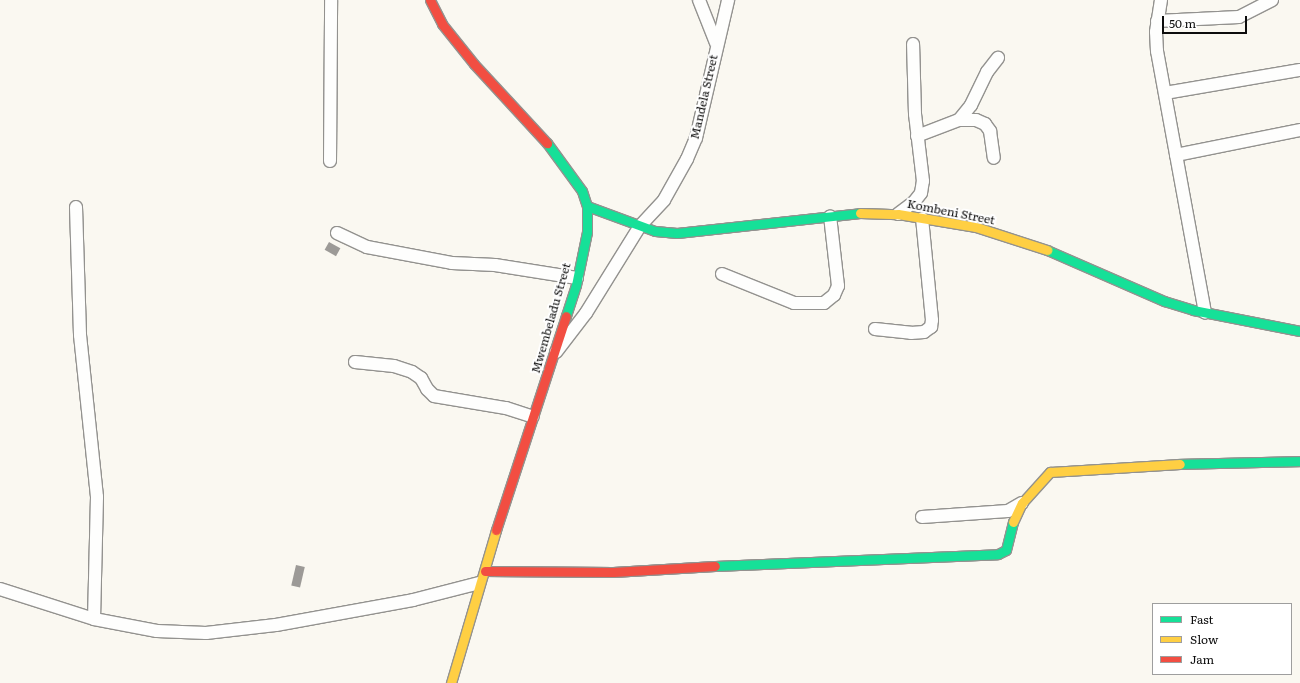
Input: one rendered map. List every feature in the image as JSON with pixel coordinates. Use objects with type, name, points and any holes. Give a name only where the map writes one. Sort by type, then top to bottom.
[{"type":"street","points":[[330,161],[331,0]]},
{"type":"street","name":"Mwembeladu Street","points":[[430,0],[442,24],[474,64],[557,154],[582,191],[587,206],[587,232],[577,278],[485,571],[479,583],[451,683]]},
{"type":"street","points":[[699,0],[716,44]]},
{"type":"street","name":"Mandela Street","points":[[554,354],[586,313],[640,226],[664,200],[696,138],[716,44],[728,0]]},
{"type":"street","points":[[1161,0],[1157,21],[1157,51],[1205,313]]},
{"type":"street","points":[[1157,21],[1239,17],[1272,0]]},
{"type":"street","points":[[898,214],[914,202],[921,193],[924,181],[917,136],[913,44]]},
{"type":"street","points":[[959,120],[970,105],[987,72],[998,58]]},
{"type":"street","points":[[1165,93],[1300,70]]},
{"type":"street","points":[[917,136],[959,120],[976,120],[985,124],[991,136],[994,158]]},
{"type":"street","points":[[1176,155],[1300,130]]},
{"type":"street","name":"Kombeni Street","points":[[587,206],[640,226],[677,233],[870,212],[898,214],[976,227],[1018,239],[1164,301],[1205,313],[1300,331]]},
{"type":"street","points":[[76,207],[80,334],[97,497],[94,619]]},
{"type":"street","points":[[722,274],[794,303],[824,303],[834,295],[838,286],[830,216]]},
{"type":"street","points":[[875,329],[911,333],[924,332],[931,327],[932,320],[922,218]]},
{"type":"street","points":[[337,233],[366,246],[452,263],[495,265],[577,278]]},
{"type":"street","points":[[355,362],[394,366],[412,372],[421,378],[426,389],[434,396],[485,404],[533,418]]},
{"type":"street","points":[[485,571],[613,572],[889,557],[998,554],[1006,550],[1011,527],[1022,503],[1043,477],[1058,470],[1300,461]]},
{"type":"street","points":[[922,516],[1008,511],[1022,503]]},
{"type":"street","points":[[0,589],[94,619],[157,631],[206,633],[276,625],[413,600],[479,583]]},
{"type":"building","points":[[329,242],[340,248],[336,256],[325,250]]},
{"type":"building","points":[[296,565],[305,567],[300,587],[291,585]]},
{"type":"traffic: fast","points":[[547,143],[582,191],[587,206],[587,232],[576,285],[566,316]]},
{"type":"traffic: fast","points":[[587,206],[655,231],[677,233],[860,213]]},
{"type":"traffic: fast","points":[[1047,250],[1164,301],[1193,310],[1300,331]]},
{"type":"traffic: fast","points":[[1180,464],[1300,461]]},
{"type":"traffic: fast","points":[[715,566],[998,554],[1006,550],[1013,522]]},
{"type":"traffic: slow","points":[[860,213],[898,214],[976,227],[1047,250]]},
{"type":"traffic: slow","points":[[1013,522],[1022,503],[1050,472],[1180,464]]},
{"type":"traffic: slow","points":[[451,683],[496,530]]},
{"type":"traffic: jam","points":[[430,0],[442,24],[474,64],[547,143]]},
{"type":"traffic: jam","points":[[496,530],[566,316]]},
{"type":"traffic: jam","points":[[485,571],[613,572],[715,566]]}]
